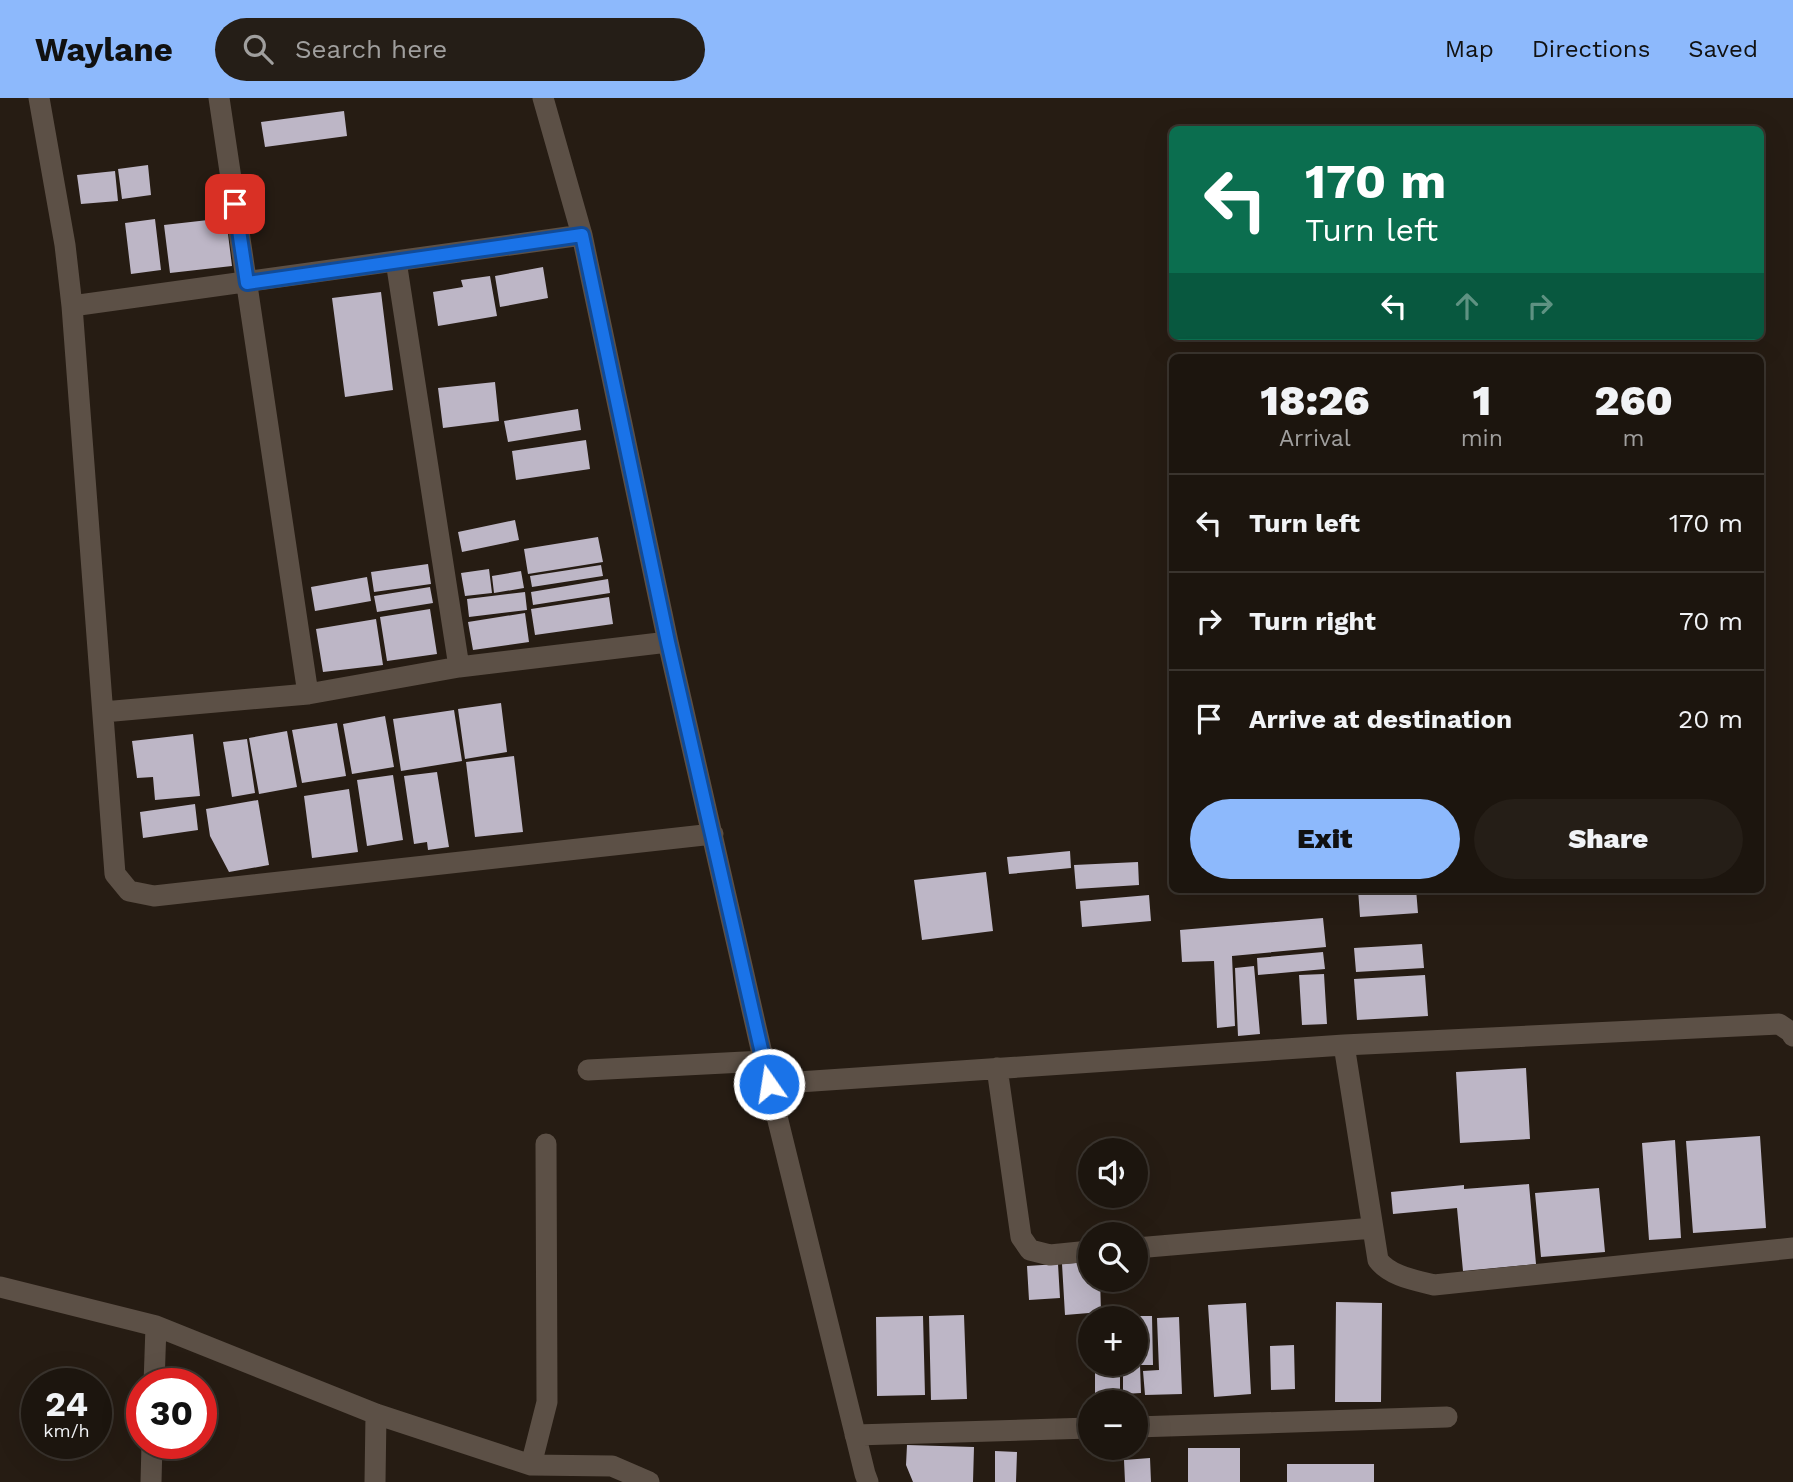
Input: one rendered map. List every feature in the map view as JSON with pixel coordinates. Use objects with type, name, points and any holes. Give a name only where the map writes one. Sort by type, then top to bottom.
[{"type":"street","points":[[39,98],[65,245],[72,306],[115,874],[129,891],[154,896],[713,834]]},
{"type":"street","points":[[219,98],[308,694]]},
{"type":"street","points":[[543,98],[582,235],[668,642],[769,1084],[868,1482]]},
{"type":"street","points":[[72,306],[582,235]]},
{"type":"street","points":[[397,261],[458,667]]},
{"type":"street","points":[[103,712],[308,694],[458,667],[668,642]]},
{"type":"street","points":[[769,1084],[1344,1045],[1779,1024],[1793,1036]]},
{"type":"street","points":[[1344,1045],[1378,1260],[1384,1267],[1413,1280],[1434,1285],[1793,1248]]},
{"type":"street","points":[[588,1069],[764,1061]]},
{"type":"street","points":[[996,1068],[1021,1237],[1030,1250],[1050,1255],[1078,1252]]},
{"type":"street","points":[[531,1465],[547,1402],[546,1144]]},
{"type":"street","points":[[1148,1247],[1373,1228]]},
{"type":"street","points":[[0,1287],[156,1326],[376,1414],[531,1465],[612,1466],[649,1482]]},
{"type":"street","points":[[155,1368],[156,1326]]},
{"type":"street","points":[[375,1482],[376,1414]]},
{"type":"street","points":[[1148,1427],[1447,1418]]},
{"type":"street","points":[[855,1435],[1078,1428]]},
{"type":"street","points":[[151,1482],[152,1459]]},
{"type":"building","points":[[344,111],[347,136],[265,147],[261,122]]},
{"type":"building","points":[[148,165],[151,195],[122,199],[118,169]]},
{"type":"building","points":[[115,171],[118,201],[81,204],[77,175]]},
{"type":"building","points":[[226,218],[232,266],[170,273],[164,225]]},
{"type":"building","points":[[155,219],[161,270],[131,274],[125,223]]},
{"type":"building","points":[[543,267],[548,298],[500,307],[495,276]]},
{"type":"building","points":[[490,276],[497,316],[438,326],[433,292],[463,287],[461,280]]},
{"type":"building","points":[[381,292],[393,390],[345,397],[332,298]]},
{"type":"building","points":[[495,382],[499,421],[443,428],[438,388]]},
{"type":"building","points":[[578,409],[581,430],[508,442],[504,421]]},
{"type":"building","points":[[586,440],[590,469],[516,480],[512,451]]},
{"type":"building","points":[[515,520],[519,540],[462,552],[458,532]]},
{"type":"building","points":[[598,537],[603,562],[528,574],[524,549]]},
{"type":"building","points":[[428,564],[431,584],[374,592],[371,572]]},
{"type":"building","points":[[601,565],[603,576],[532,587],[530,576]]},
{"type":"building","points":[[489,569],[492,593],[465,596],[461,573]]},
{"type":"building","points":[[521,571],[524,588],[494,593],[492,576]]},
{"type":"building","points":[[367,577],[371,601],[315,611],[311,587]]},
{"type":"building","points":[[608,579],[610,593],[533,605],[531,592]]},
{"type":"building","points":[[430,587],[433,603],[377,612],[374,596]]},
{"type":"building","points":[[525,592],[527,610],[469,617],[467,599]]},
{"type":"building","points":[[609,597],[613,624],[535,635],[531,609]]},
{"type":"building","points":[[430,609],[437,654],[387,661],[380,617]]},
{"type":"building","points":[[525,613],[529,642],[473,650],[468,622]]},
{"type":"building","points":[[376,619],[383,665],[323,672],[316,629]]},
{"type":"building","points":[[501,703],[507,752],[465,759],[458,709]]},
{"type":"building","points":[[454,710],[462,761],[401,771],[393,719]]},
{"type":"building","points":[[385,716],[394,767],[352,774],[343,724]]},
{"type":"building","points":[[337,723],[346,776],[302,783],[292,730]]},
{"type":"building","points":[[287,731],[297,787],[259,794],[249,738]]},
{"type":"building","points":[[193,734],[200,796],[155,800],[153,777],[137,778],[132,741]]},
{"type":"building","points":[[247,739],[255,793],[232,797],[223,742]]},
{"type":"building","points":[[514,756],[523,832],[475,837],[466,762]]},
{"type":"building","points":[[437,772],[449,847],[428,850],[427,842],[414,844],[404,776]]},
{"type":"building","points":[[393,775],[403,840],[367,846],[357,780]]},
{"type":"building","points":[[349,789],[358,852],[312,858],[304,796]]},
{"type":"building","points":[[258,800],[269,865],[229,872],[210,836],[206,809]]},
{"type":"building","points":[[195,804],[198,830],[143,838],[140,812]]},
{"type":"building","points":[[1070,851],[1071,868],[1009,874],[1007,857]]},
{"type":"building","points":[[1138,862],[1139,885],[1076,889],[1074,865]]},
{"type":"building","points":[[986,872],[993,931],[922,940],[914,880]]},
{"type":"building","points":[[1358,893],[1416,893],[1418,913],[1360,917]]},
{"type":"building","points":[[1149,895],[1151,921],[1082,927],[1080,901]]},
{"type":"building","points":[[1323,918],[1326,947],[1232,956],[1235,1026],[1217,1028],[1214,961],[1182,962],[1180,930]]},
{"type":"building","points":[[1422,944],[1424,968],[1356,972],[1354,948]]},
{"type":"building","points":[[1323,952],[1325,969],[1258,975],[1257,958]]},
{"type":"building","points":[[1254,966],[1260,1034],[1238,1036],[1235,968]]},
{"type":"building","points":[[1324,974],[1327,1024],[1302,1025],[1299,975]]},
{"type":"building","points":[[1425,975],[1428,1016],[1357,1020],[1354,979]]},
{"type":"building","points":[[1526,1068],[1530,1139],[1460,1143],[1456,1072]]},
{"type":"building","points":[[1760,1136],[1766,1228],[1693,1233],[1686,1141]]},
{"type":"building","points":[[1675,1140],[1681,1238],[1649,1240],[1642,1143]]},
{"type":"building","points":[[1529,1184],[1536,1264],[1463,1271],[1457,1208],[1393,1214],[1391,1192],[1464,1185],[1464,1189]]},
{"type":"building","points":[[1599,1188],[1605,1252],[1541,1257],[1535,1193]]},
{"type":"building","points":[[1078,1263],[1078,1292],[1100,1292],[1101,1306],[1078,1306],[1078,1314],[1065,1315],[1062,1264]]},
{"type":"building","points":[[1058,1264],[1060,1298],[1029,1300],[1027,1266]]},
{"type":"building","points":[[1336,1302],[1382,1303],[1381,1402],[1335,1402]]},
{"type":"building","points":[[1246,1303],[1251,1394],[1214,1397],[1208,1305]]},
{"type":"building","points":[[964,1315],[967,1399],[931,1400],[929,1316]]},
{"type":"building","points":[[923,1316],[925,1395],[877,1396],[876,1317]]},
{"type":"building","points":[[1148,1316],[1152,1316],[1153,1365],[1148,1365]]},
{"type":"building","points":[[1179,1317],[1182,1394],[1148,1395],[1148,1390],[1145,1390],[1143,1376],[1148,1376],[1148,1371],[1159,1370],[1157,1318]]},
{"type":"building","points":[[1294,1345],[1295,1389],[1271,1390],[1270,1346]]},
{"type":"building","points":[[1095,1376],[1120,1376],[1120,1390],[1095,1390]]},
{"type":"building","points":[[1123,1376],[1140,1376],[1141,1390],[1123,1390]]},
{"type":"building","points":[[907,1445],[974,1447],[973,1482],[913,1482],[906,1465]]},
{"type":"building","points":[[1188,1448],[1240,1448],[1240,1482],[1188,1482]]},
{"type":"building","points":[[995,1451],[1017,1452],[1016,1482],[995,1482]]},
{"type":"building","points":[[1148,1458],[1151,1482],[1125,1482],[1124,1460]]},
{"type":"building","points":[[1287,1464],[1374,1464],[1374,1482],[1287,1482]]},
{"type":"route","points":[[235,204],[247,283],[582,235],[668,642],[769,1084]]}]
